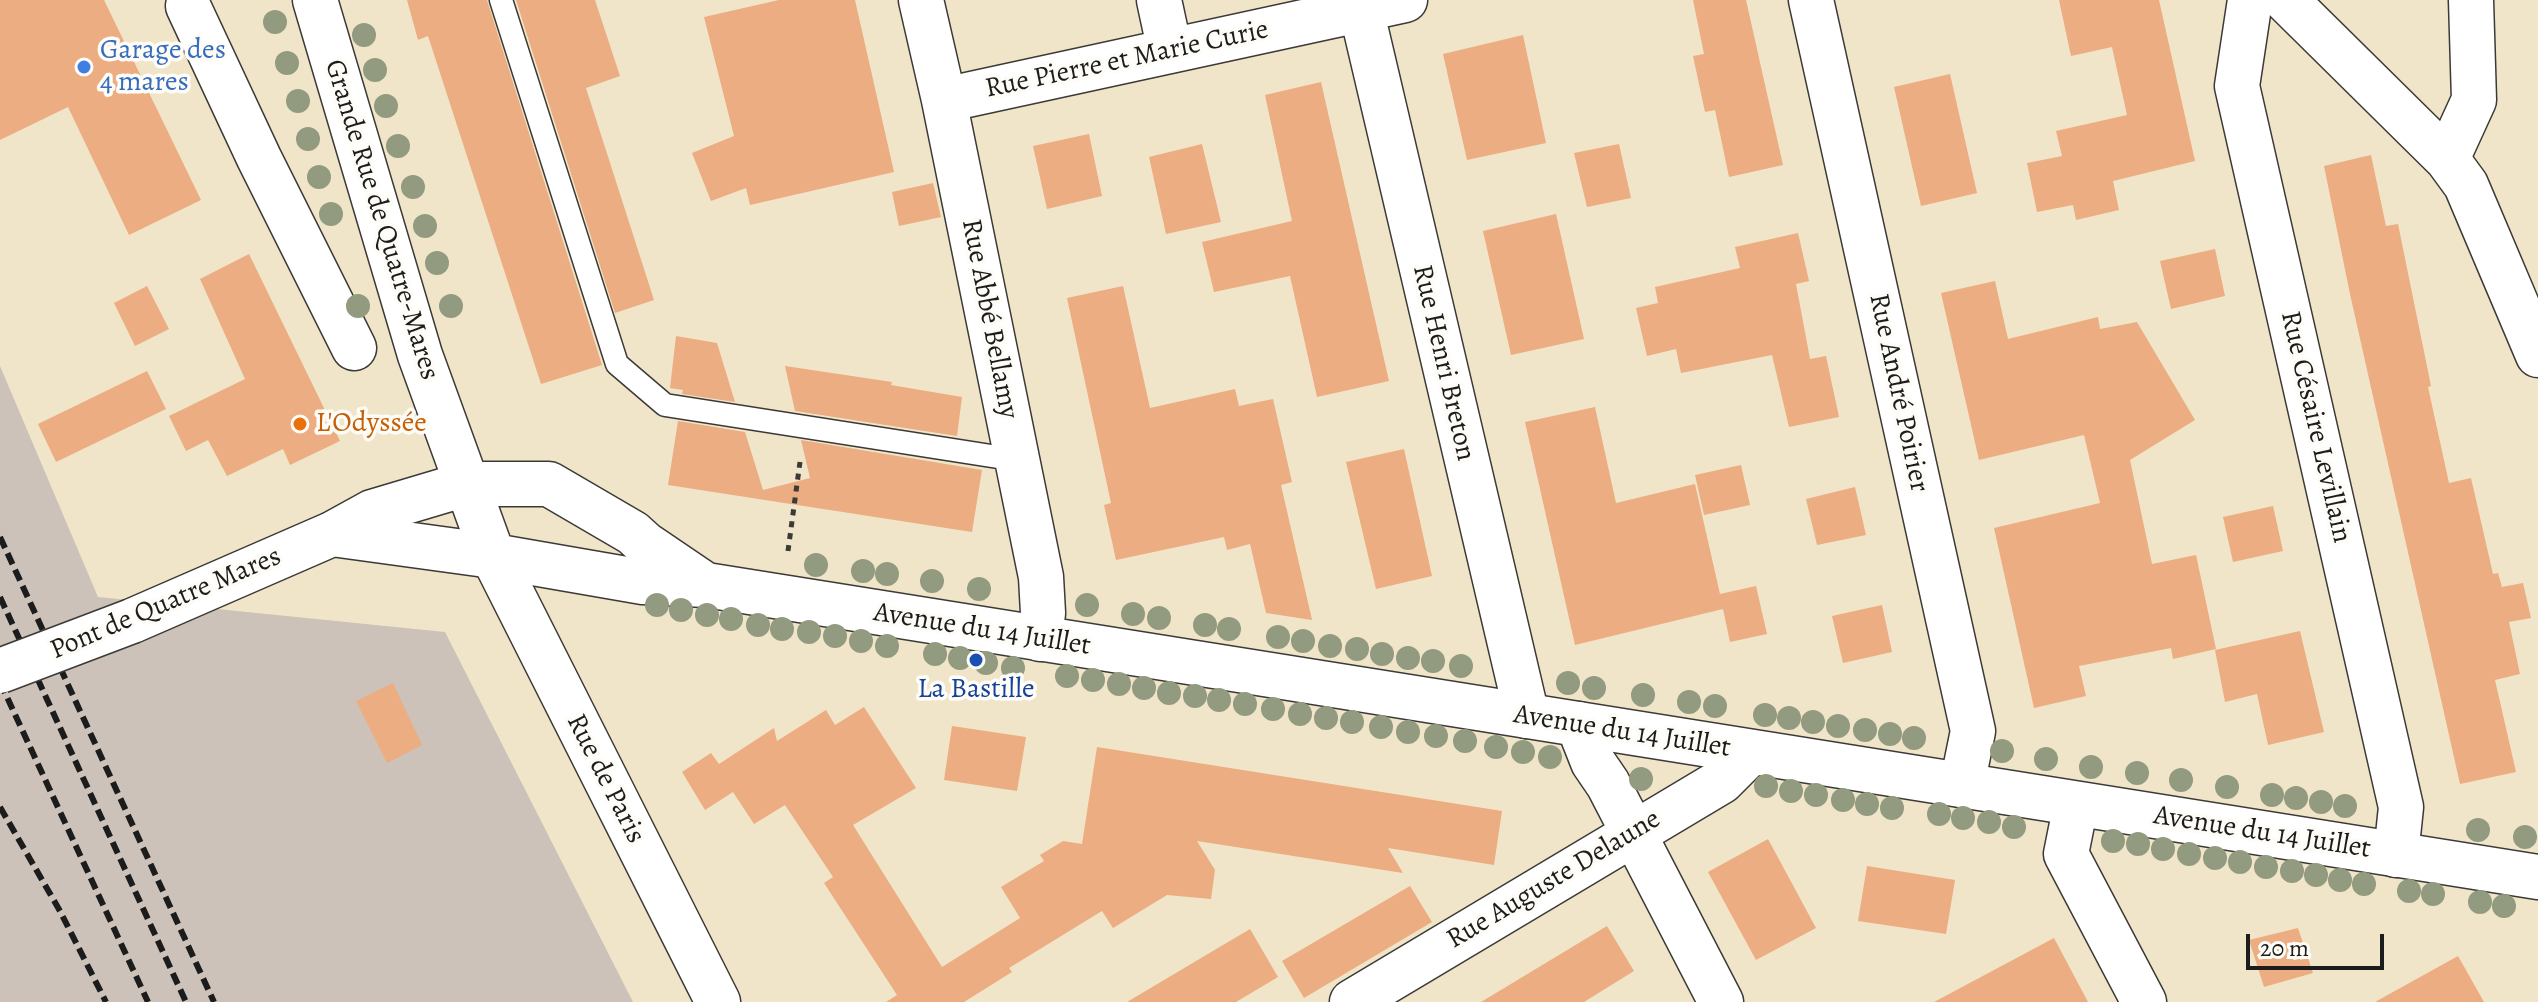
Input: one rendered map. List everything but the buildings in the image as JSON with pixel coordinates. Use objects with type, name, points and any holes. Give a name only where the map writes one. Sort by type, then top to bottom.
[{"type":"street","name":"Grande Rue de Quatre-Mares","points":[[315,0],[420,355],[493,556]]},
{"type":"street","name":"Rue Abbé Bellamy","points":[[921,0],[1041,577],[1043,613],[1040,639]]},
{"type":"street","points":[[1159,0],[1170,51]]},
{"type":"street","name":"Rue Pierre et Marie Curie","points":[[944,100],[1405,0]]},
{"type":"street","name":"Rue André Poirier","points":[[1811,0],[1973,731],[1962,785]]},
{"type":"street","name":"Rue Césaire Levillain","points":[[2250,0],[2237,86],[2401,807],[2396,855]]},
{"type":"street","points":[[2286,0],[2447,159],[2466,185],[2538,355]]},
{"type":"street","points":[[2447,159],[2474,100],[2471,0]]},
{"type":"street","points":[[198,2],[259,158],[354,348]]},
{"type":"street","name":"Rue Henri Breton","points":[[1361,9],[1527,716]]},
{"type":"street","name":"Pont de Quatre Mares","points":[[0,671],[132,621],[332,534],[372,512],[466,484]]},
{"type":"street","name":"Avenue du 14 Juillet","points":[[466,484],[549,484],[633,533],[706,585]]},
{"type":"street","points":[[332,534],[493,556]]},
{"type":"street","name":"Avenue du 14 Juillet","points":[[493,556],[643,582],[706,585],[2538,877]]},
{"type":"street","name":"Rue de Paris","points":[[493,556],[718,1002]]},
{"type":"street","points":[[1578,724],[1593,762],[1608,784],[1721,1002]]},
{"type":"street","name":"Rue Auguste Delaune","points":[[1352,1002],[1722,781],[1751,752]]},
{"type":"street","points":[[2076,804],[2066,854],[2144,1002]]},
{"type":"lane","points":[[501,0],[617,364],[665,405],[1017,460]]},
{"type":"path","points":[[788,552],[804,427]]},
{"type":"shaded area","points":[[0,366],[98,597],[445,632],[633,1002],[0,1002]]},
{"type":"railway","points":[[0,537],[214,1002]]},
{"type":"railway","points":[[0,597],[186,1002]]},
{"type":"railway","points":[[0,682],[148,1002]]},
{"type":"railway","points":[[0,807],[60,911],[106,1002]]},
{"type":"place","name":"Garage des 4 mares","points":[[84,67]]},
{"type":"place","name":"L'Odyssée","points":[[300,424]]},
{"type":"place","name":"La Bastille","points":[[976,660]]}]
